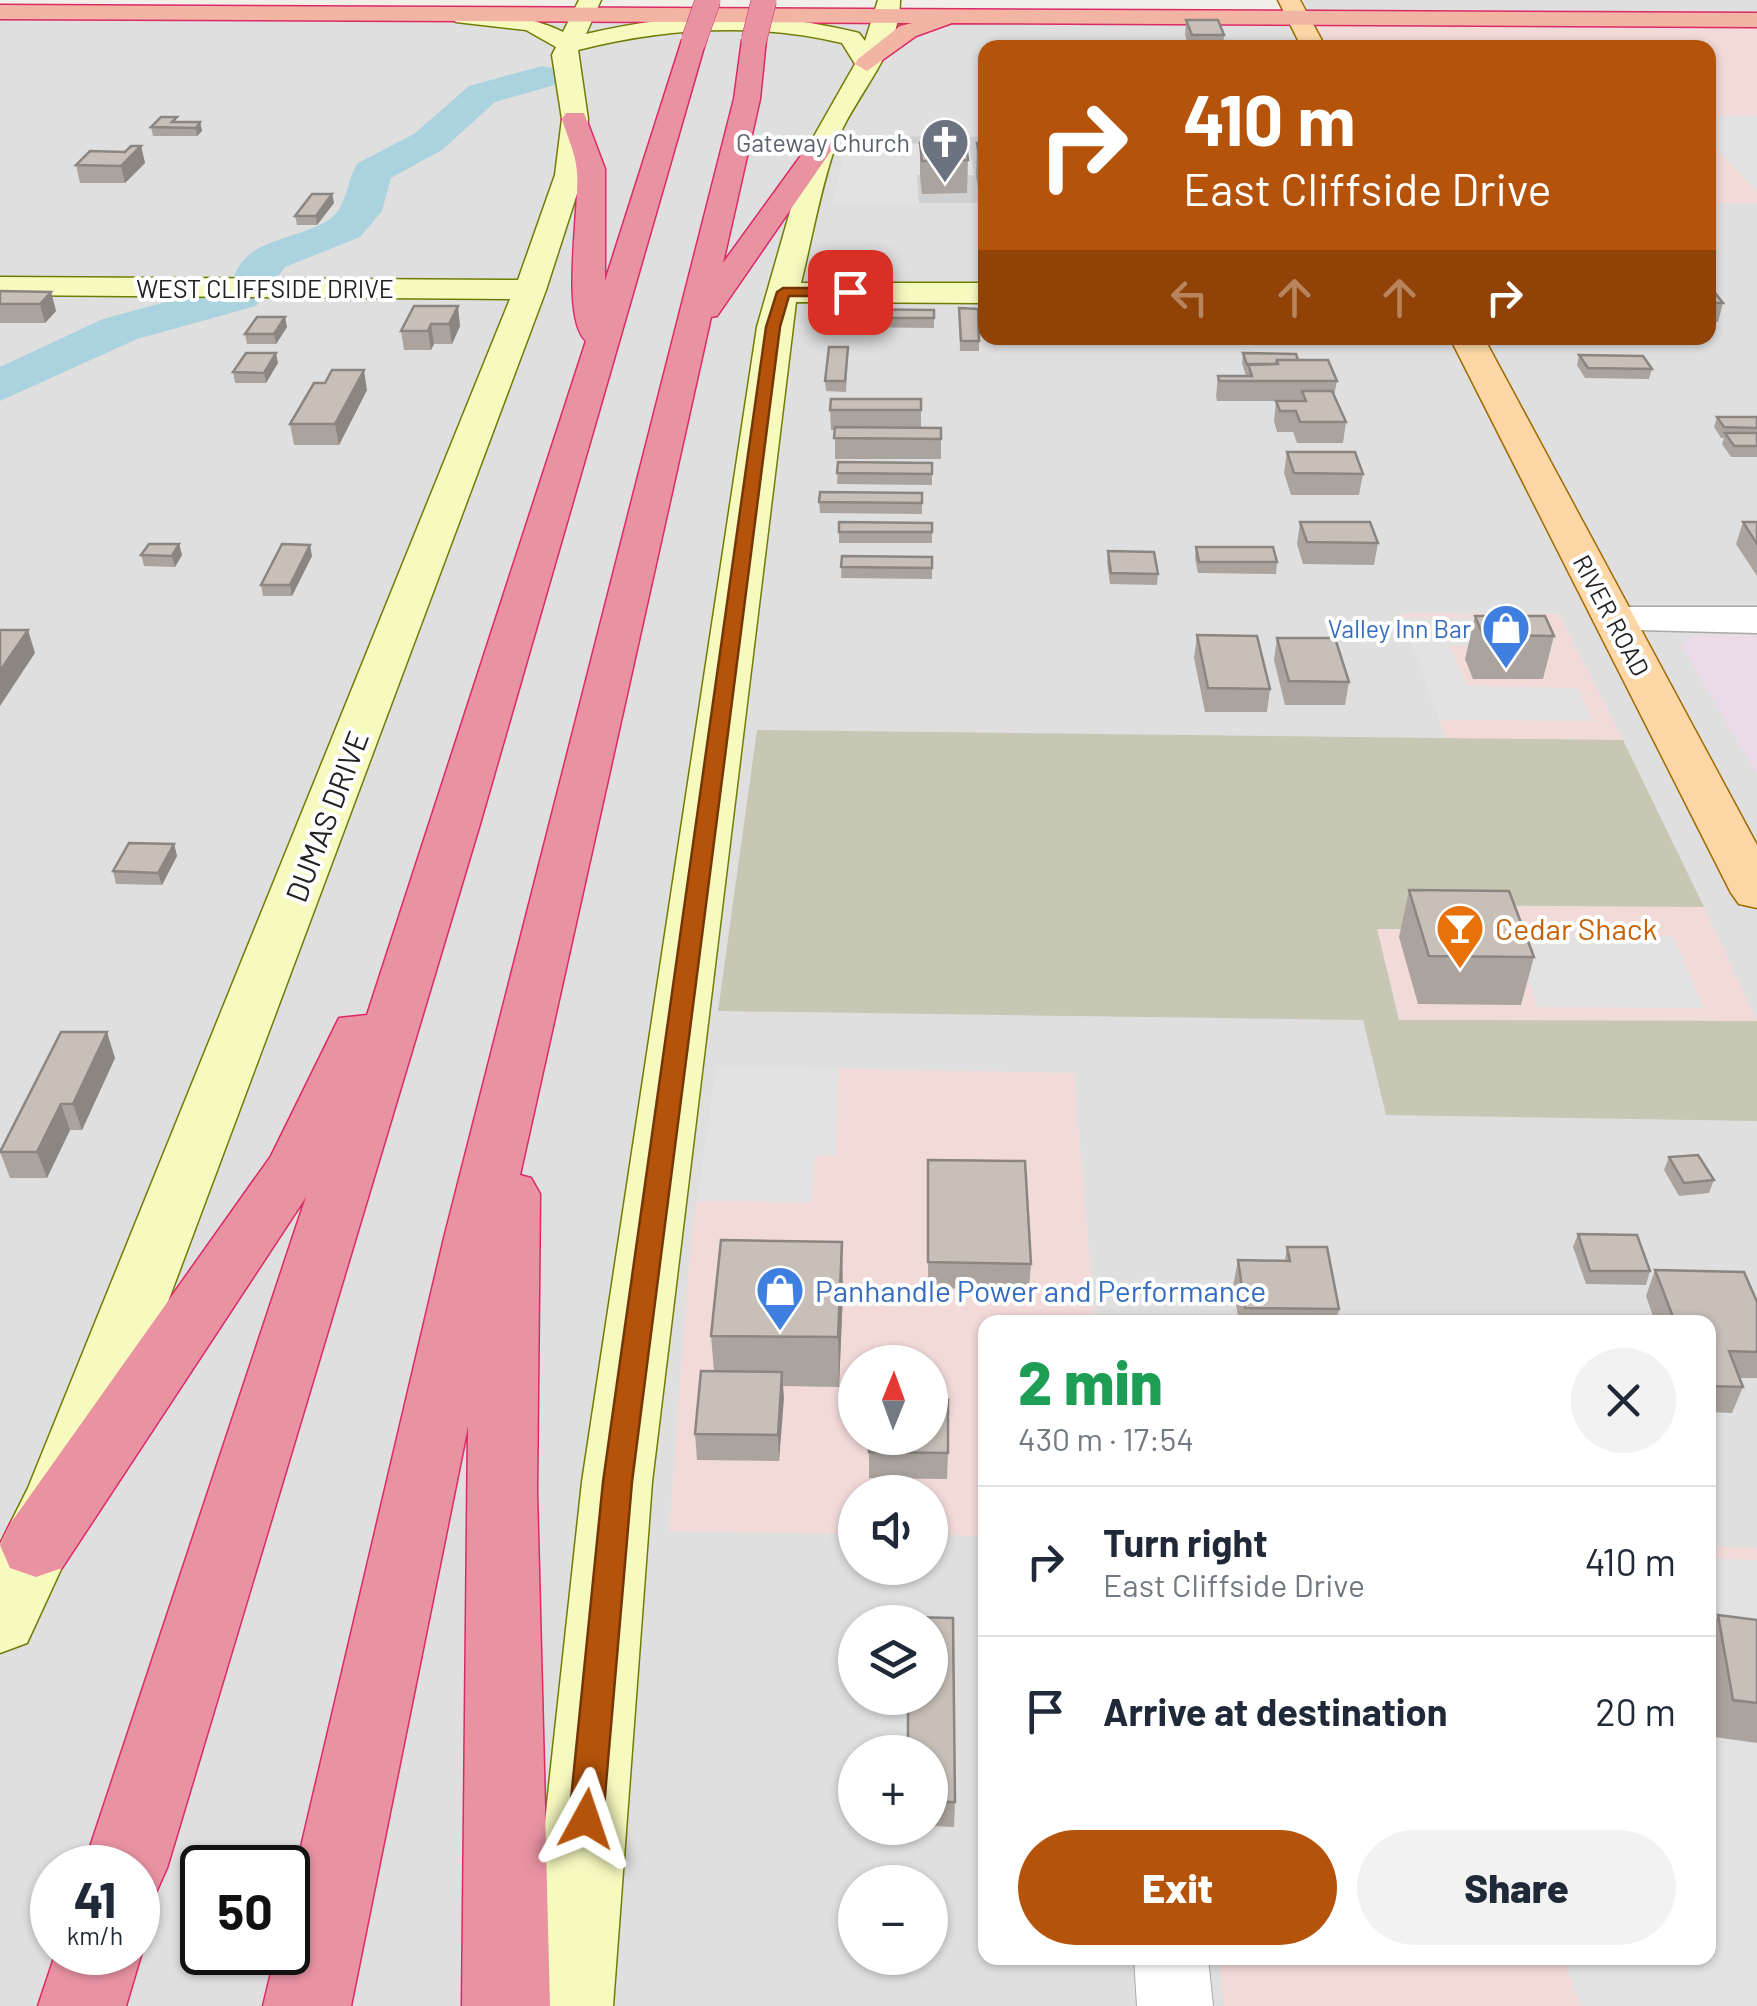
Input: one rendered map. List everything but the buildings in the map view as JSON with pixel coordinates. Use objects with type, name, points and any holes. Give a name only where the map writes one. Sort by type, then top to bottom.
[{"type":"highway","points":[[629,0],[888,7]]},
{"type":"highway","points":[[133,1845],[455,824],[708,0]]},
{"type":"highway","points":[[307,2006],[513,1085],[747,98],[754,40],[764,0]]},
{"type":"highway","points":[[0,12],[456,15],[586,8],[888,7],[1757,10]]},
{"type":"highway","points":[[867,64],[908,31],[971,7]]},
{"type":"highway","points":[[1292,7],[1757,20]]},
{"type":"highway","points":[[575,119],[591,170],[590,286],[598,362]]},
{"type":"highway","points":[[692,328],[822,145]]},
{"type":"highway","points":[[36,1546],[297,1164],[455,824]]},
{"type":"highway","points":[[506,2006],[500,1491],[513,1085]]},
{"type":"highway","points":[[82,2006],[92,1975]]},
{"type":"main road","points":[[569,2006],[617,1482],[773,327],[822,145],[867,64],[888,7]]},
{"type":"main road","points":[[1292,7],[1310,40]]},
{"type":"main road","name":"DUMAS DRIVE","points":[[0,1620],[70,1471],[530,290],[569,175],[575,119],[564,55],[586,8]]},
{"type":"main road","points":[[456,15],[532,24],[568,46],[617,32],[662,27],[788,26],[851,38],[867,64]]},
{"type":"main road","name":"WEST CLIFFSIDE DRIVE","points":[[0,286],[530,290]]},
{"type":"main road","points":[[783,292],[978,293]]},
{"type":"main road","name":"RIVER ROAD","points":[[1471,345],[1757,892]]},
{"type":"street","points":[[1614,620],[1757,620]]},
{"type":"street","points":[[1172,1965],[1175,2006]]},
{"type":"shaded area","points":[[1303,0],[1757,0],[1757,2006],[0,2006],[0,14],[1309,12]]},
{"type":"shaded area","points":[[1313,20],[1757,22],[1757,203],[1716,203],[1716,40],[1323,40]]},
{"type":"shaded area","points":[[1716,116],[1757,116],[1757,192],[1716,148]]},
{"type":"shaded area","points":[[848,136],[978,137],[978,203],[832,203]]},
{"type":"shaded area","points":[[846,143],[969,144],[974,175],[917,175],[919,203],[832,203]]},
{"type":"shaded area","points":[[1400,613],[1559,614],[1623,740],[1446,739]]},
{"type":"shaded area","points":[[1402,618],[1540,618],[1554,646],[1450,646],[1467,686],[1577,688],[1594,721],[1439,720]]},
{"type":"shaded area","points":[[1693,635],[1757,635],[1757,775],[1682,646]]},
{"type":"shaded area","points":[[757,730],[1623,740],[1704,907],[1421,905],[1428,929],[1377,929],[1399,1020],[1757,1021],[1757,1121],[1386,1115],[1363,1020],[718,1011]]},
{"type":"shaded area","points":[[1420,905],[1704,907],[1757,1021],[1400,1020],[1377,929],[1427,929]]},
{"type":"shaded area","points":[[1512,935],[1673,936],[1704,1008],[1538,1007]]},
{"type":"shaded area","points":[[717,1066],[1074,1073],[1094,1315],[978,1315],[978,1536],[948,1535],[948,1475],[838,1475],[838,1534],[669,1531],[691,1240]]},
{"type":"shaded area","points":[[717,1066],[839,1068],[836,1155],[815,1157],[812,1202],[697,1201]]},
{"type":"shaded area","points":[[1716,1547],[1757,1548],[1757,2006],[1224,2006],[1220,1965],[1716,1965]]},
{"type":"shaded area","points":[[1716,1558],[1757,1560],[1757,2006],[1581,2006],[1566,1965],[1716,1965]]},
{"type":"waterway","points":[[253,282],[269,258],[345,228],[361,211],[372,172],[428,142],[482,94],[542,77]]},
{"type":"waterway","points":[[0,386],[120,329],[240,296]]},
{"type":"place","name":"Gateway Church","points":[[945,184]]},
{"type":"place","name":"Valley Inn Bar","points":[[1506,670]]},
{"type":"place","name":"Cedar Shack","points":[[1460,970]]},
{"type":"place","name":"Panhandle Power and Performance","points":[[780,1332]]},
{"type":"route","points":[[586,1819],[617,1482],[773,327],[783,292],[850,292]]}]
